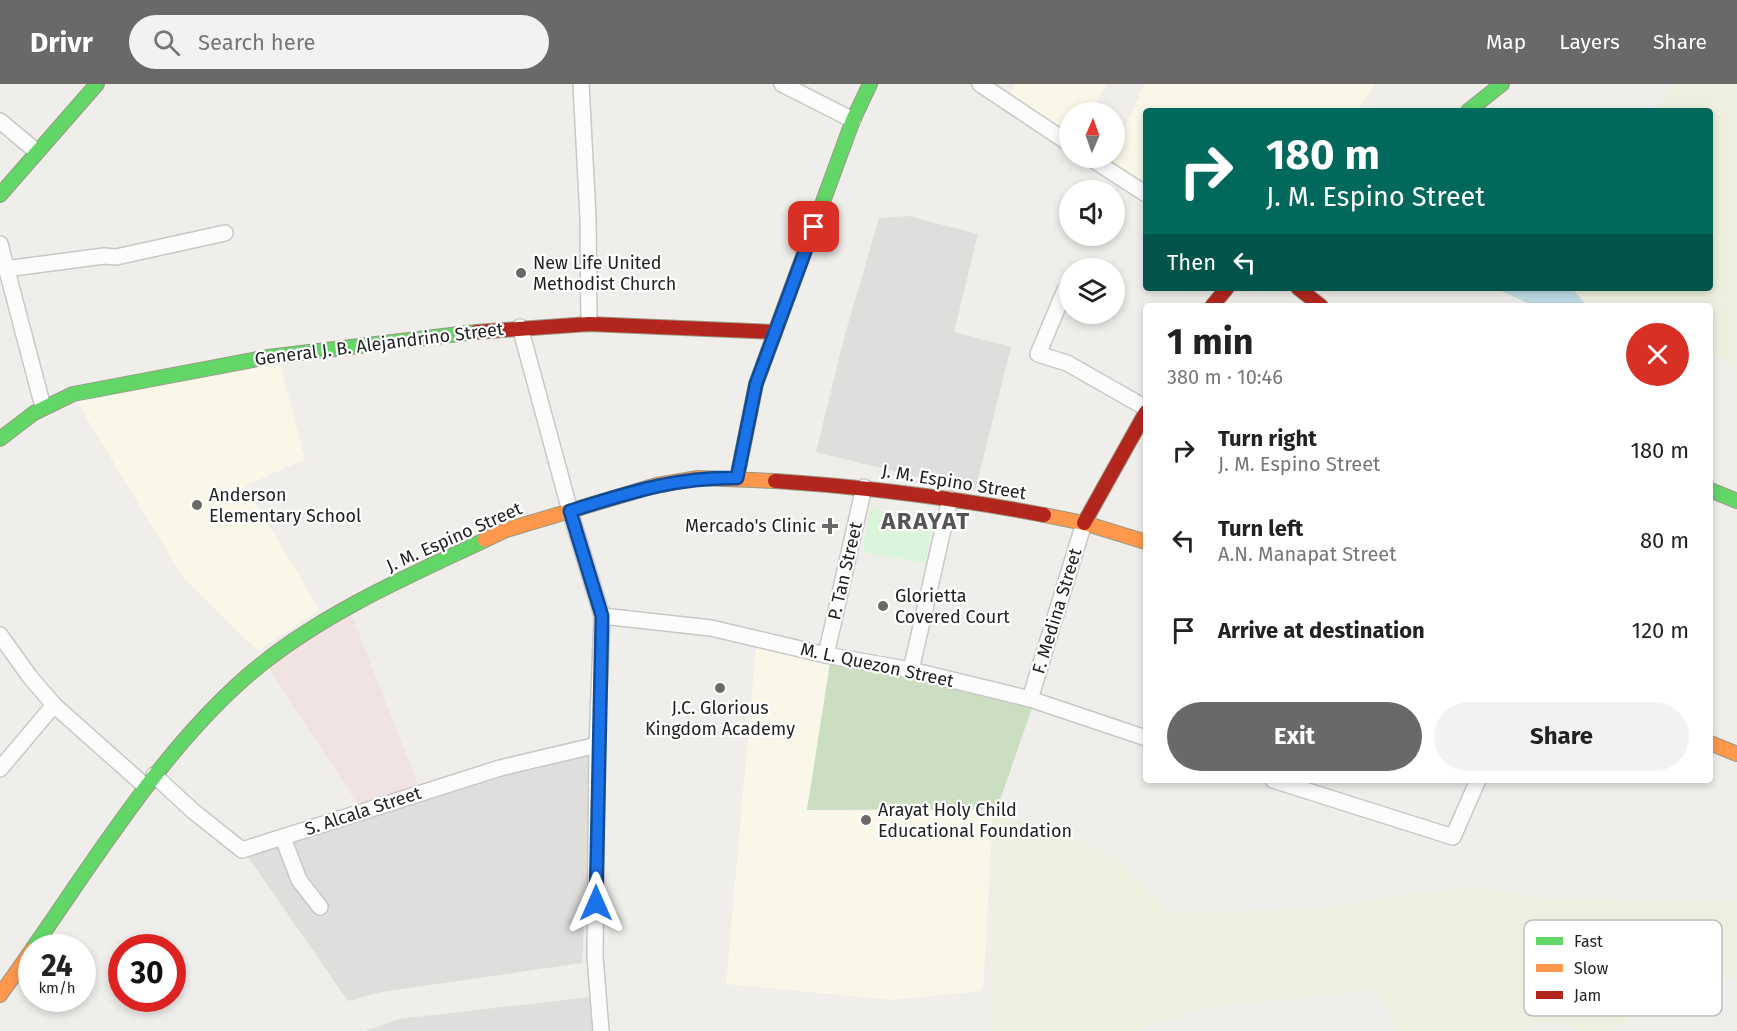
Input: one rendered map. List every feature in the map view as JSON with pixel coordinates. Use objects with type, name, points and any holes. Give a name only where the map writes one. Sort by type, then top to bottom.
[{"type":"main road","points":[[0,195],[36,151],[97,84]]},
{"type":"main road","points":[[737,478],[756,384],[853,120],[870,84]]},
{"type":"main road","points":[[1472,108],[1502,84]]},
{"type":"main road","points":[[1214,303],[1224,291]]},
{"type":"main road","points":[[1304,291],[1318,303]]},
{"type":"main road","name":"General J. B. Alejandrino Street","points":[[0,439],[14,426],[43,407],[73,394],[268,357],[520,327],[589,324],[775,332]]},
{"type":"main road","points":[[1084,523],[1143,415]]},
{"type":"main road","name":"J. M. Espino Street","points":[[42,934],[150,780],[233,689],[264,662],[352,603],[506,530],[657,485],[698,477],[864,487],[950,499],[1084,523],[1143,541]]},
{"type":"main road","points":[[1713,491],[1737,501]]},
{"type":"main road","points":[[1713,744],[1737,754]]},
{"type":"main road","name":"J. M. Espino Street","points":[[0,995],[18,969]]},
{"type":"street","points":[[581,84],[588,218],[589,324]]},
{"type":"street","points":[[782,84],[853,120]]},
{"type":"street","points":[[980,84],[1059,137]]},
{"type":"street","points":[[0,121],[36,151]]},
{"type":"street","points":[[1106,168],[1143,192]]},
{"type":"street","points":[[5,269],[104,256],[116,257],[225,233]]},
{"type":"street","points":[[0,244],[43,407]]},
{"type":"street","points":[[1059,304],[1038,354],[1067,363],[1143,408]]},
{"type":"street","points":[[520,327],[570,511],[602,616],[597,745],[595,957],[601,1031]]},
{"type":"street","name":"P. Tan Street","points":[[826,655],[864,487]]},
{"type":"street","points":[[911,670],[950,499]]},
{"type":"street","name":"F. Medina Street","points":[[1030,699],[1084,523]]},
{"type":"street","name":"M. L. Quezon Street","points":[[602,616],[711,628],[826,655],[911,670],[1030,699],[1143,737]]},
{"type":"street","points":[[0,635],[54,705],[150,780]]},
{"type":"street","points":[[0,770],[54,705]]},
{"type":"street","name":"S. Alcala Street","points":[[150,780],[242,850],[500,768],[597,745]]},
{"type":"street","points":[[1282,783],[1453,837],[1477,783]]},
{"type":"street","points":[[284,838],[299,880],[320,908]]},
{"type":"shaded area","points":[[1014,84],[1107,84],[1096,102],[1059,102],[1059,129],[1008,98]]},
{"type":"shaded area","points":[[1144,84],[1376,84],[1359,108],[1143,108],[1143,181],[1123,168],[1125,168],[1125,128]]},
{"type":"shaded area","points":[[908,216],[978,234],[954,332],[1011,347],[975,491],[816,452],[844,338],[879,218]]},
{"type":"shaded area","name":"Anderson Elementary School","points":[[280,364],[305,459],[245,486],[320,610],[258,651],[182,576],[77,402]]},
{"type":"shaded area","points":[[351,614],[420,789],[360,808],[267,665]]},
{"type":"shaded area","name":"Arayat Holy Child Educational Foundation","points":[[756,648],[830,663],[807,810],[993,811],[983,991],[892,1000],[726,984]]},
{"type":"shaded area","points":[[593,753],[582,963],[381,992],[348,1001],[246,854],[501,771]]},
{"type":"shaded area","points":[[592,997],[596,1031],[365,1031],[398,1019]]},
{"type":"green space","points":[[1673,84],[1737,84],[1737,366],[1713,355],[1713,303],[1587,303],[1575,291],[1713,291],[1713,108],[1655,108]]},
{"type":"green space","points":[[870,508],[933,520],[926,563],[862,552]]},
{"type":"green space","points":[[830,663],[1034,702],[997,809],[807,810]]},
{"type":"green space","points":[[994,815],[1083,842],[1117,859],[1166,912],[1311,910],[1471,886],[1546,898],[1737,902],[1737,977],[1722,978],[1722,920],[1524,920],[1524,1016],[1632,1016],[1619,1026],[1598,1031],[1578,1031],[1549,1020],[1515,1031],[1397,1031],[1379,989],[1205,1008],[1134,1031],[991,1031]]},
{"type":"water","points":[[1502,291],[1574,291],[1584,303],[1528,303]]},
{"type":"traffic: fast","points":[[0,195],[97,84]]},
{"type":"traffic: fast","points":[[737,478],[756,384],[853,120],[870,84]]},
{"type":"traffic: fast","points":[[1472,108],[1502,84]]},
{"type":"traffic: fast","points":[[0,439],[34,413],[73,394],[268,357],[476,332]]},
{"type":"traffic: fast","points":[[1713,491],[1737,501]]},
{"type":"traffic: fast","points":[[43,934],[111,835],[167,760],[229,692],[263,663],[315,626],[371,595],[485,540]]},
{"type":"traffic: slow","points":[[485,540],[506,530],[657,485],[698,478],[775,481]]},
{"type":"traffic: slow","points":[[1044,515],[1084,523],[1143,541]]},
{"type":"traffic: slow","points":[[1713,744],[1737,754]]},
{"type":"traffic: slow","points":[[0,995],[18,970]]},
{"type":"traffic: jam","points":[[1214,303],[1224,291]]},
{"type":"traffic: jam","points":[[1302,291],[1317,303]]},
{"type":"traffic: jam","points":[[476,332],[589,324],[775,332]]},
{"type":"traffic: jam","points":[[1084,523],[1143,417]]},
{"type":"traffic: jam","points":[[775,481],[910,494],[1044,515]]},
{"type":"place","name":"New Life United Methodist Church","points":[[521,273]]},
{"type":"place","name":"Anderson Elementary School","points":[[197,505]]},
{"type":"place","name":"Mercado's Clinic","points":[[830,526]]},
{"type":"place","name":"Glorietta Covered Court","points":[[883,606]]},
{"type":"place","name":"J.C. Glorious Kingdom Academy","points":[[720,688]]},
{"type":"place","name":"Arayat Holy Child Educational Foundation","points":[[866,820]]},
{"type":"district","name":"ARAYAT","points":[[926,521]]},
{"type":"route","points":[[596,903],[597,745],[602,616],[570,511],[657,485],[698,477],[737,478],[745,428],[756,384],[814,227]]}]
